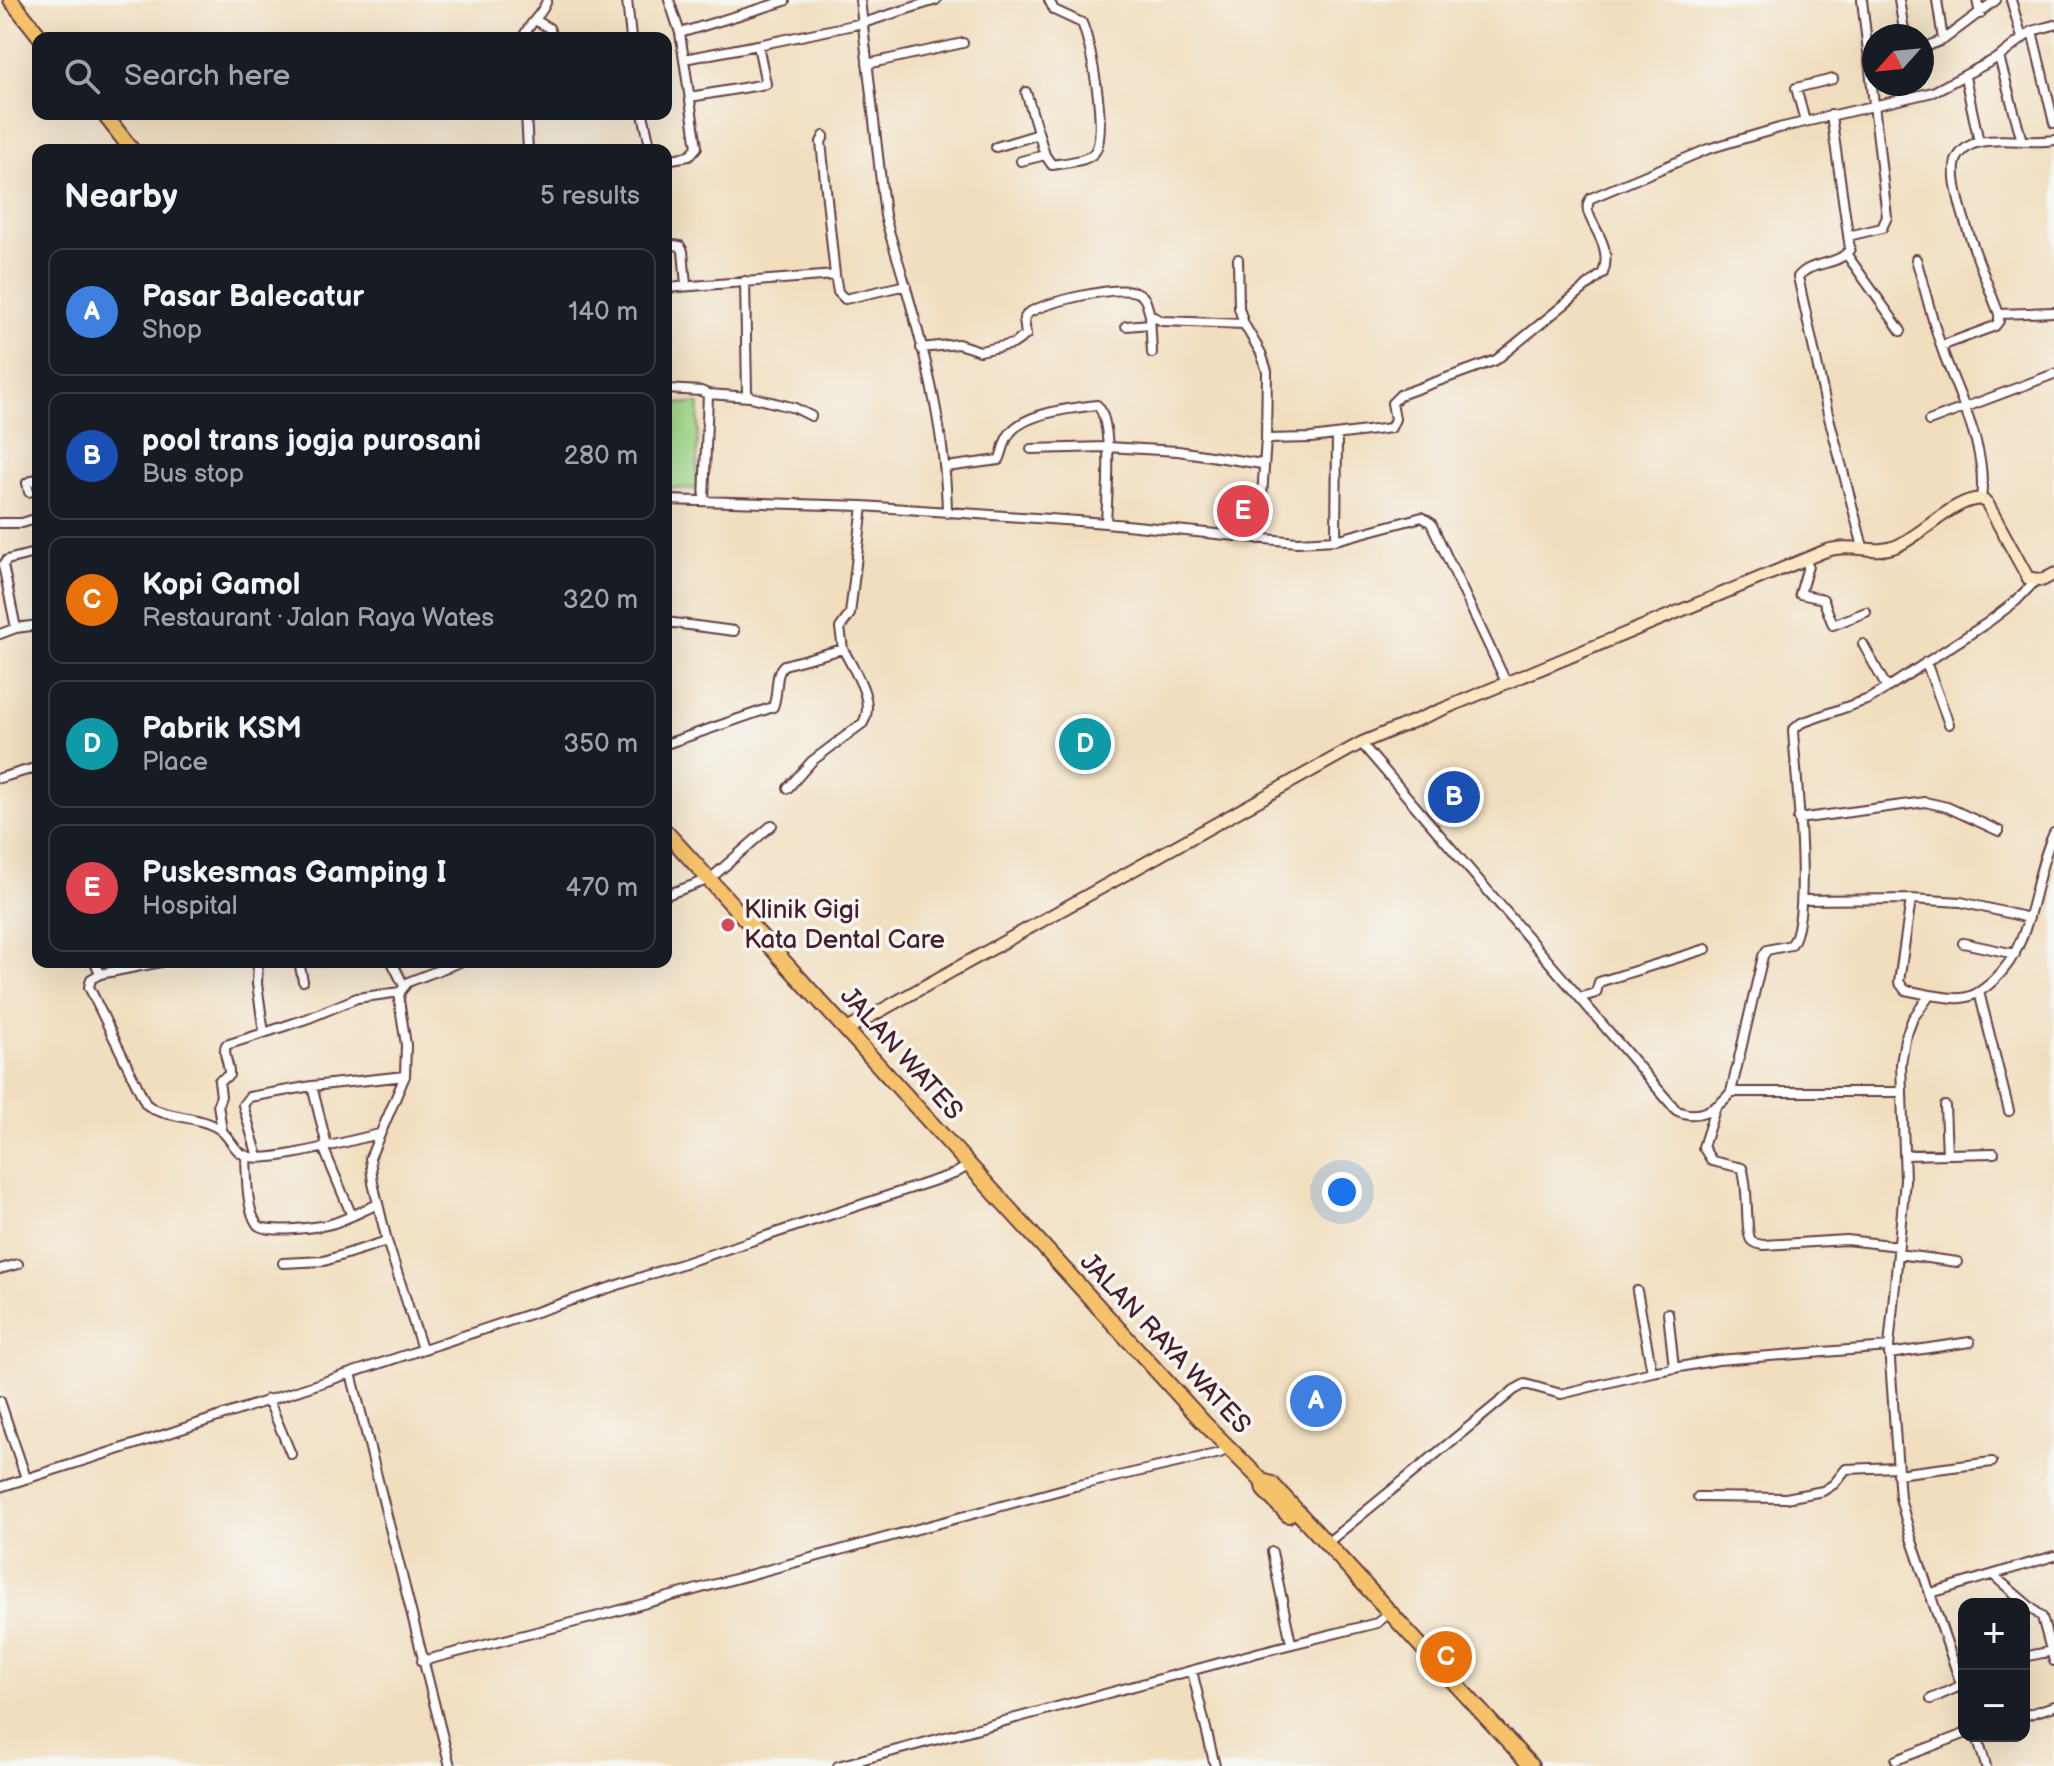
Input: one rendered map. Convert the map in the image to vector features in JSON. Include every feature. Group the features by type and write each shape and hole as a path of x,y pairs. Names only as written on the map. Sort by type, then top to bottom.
{"highway":[{"path":"11,0 36,32"},
{"path":"109,120 127,144"},
{"name":"JALAN WATES","path":"672,838 1034,1239"},
{"name":"JALAN RAYA WATES","path":"1034,1239 1228,1448 1262,1481 1272,1484 1327,1543 1386,1615 1520,1766"},
{"name":"JALAN RAYA WATES","path":"1262,1481 1264,1490 1531,1766"}],"street":[{"path":"527,32 545,9 547,0"},
{"path":"627,0 630,32"},
{"path":"669,0 680,33 697,147 689,156 672,159"},
{"path":"860,0 872,122 888,227 892,249 906,285 937,416 946,467 947,513"},
{"path":"684,59 863,23 936,0"},
{"path":"1026,92 1045,155 1052,165 1090,156 1097,150 1099,102 1088,35 1082,23 1054,10 1049,0"},
{"path":"1862,0 1866,24"},
{"path":"1899,0 1903,24"},
{"path":"1937,0 1943,40"},
{"path":"1977,0 1980,14"},
{"path":"1934,43 1996,0"},
{"path":"2011,0 2022,38"},
{"path":"680,33 785,1"},
{"path":"535,20 551,32"},
{"path":"1266,439 1391,428 1395,419 1392,403 1400,395 1496,360 1603,273 1607,250 1586,209 1591,198 1708,149 1805,121 1933,92 1999,57 2032,31 2054,25"},
{"path":"2032,31 2054,123"},
{"path":"867,64 963,43"},
{"path":"690,97 766,84 758,45"},
{"path":"1999,57 2022,141"},
{"path":"1965,77 1979,142"},
{"path":"1805,121 1796,88 1833,79"},
{"path":"1848,236 1882,228 1886,223 1873,96"},
{"path":"1831,115 1850,249 1847,255 1807,269 1798,277 1828,414 1863,547"},
{"path":"526,120 528,144"},
{"path":"644,120 650,144"},
{"path":"996,147 1039,134"},
{"path":"824,136 821,142 838,292 845,299 906,285"},
{"path":"1941,346 1995,326 1999,321 1962,212 1955,166 1962,151 1979,142 2035,143 2054,140"},
{"path":"1021,161 1045,155"},
{"path":"672,245 680,246 683,251 686,285"},
{"path":"1847,255 1901,331"},
{"path":"1238,259 1239,308 1244,324 1266,362 1266,439 1259,539"},
{"path":"1916,259 1941,346 1978,450 1981,499"},
{"path":"672,287 835,275"},
{"path":"745,281 746,387 751,397"},
{"path":"921,348 958,344 980,351 1013,344 1026,335 1024,319 1028,313 1103,290 1138,293 1144,297 1150,319 1152,353"},
{"path":"1999,314 2054,312"},
{"path":"1126,326 1150,319 1244,324"},
{"path":"1929,421 2054,374"},
{"path":"672,389 751,397 795,408 811,416"},
{"path":"704,501 708,394"},
{"path":"946,467 999,460 1006,440 1016,427 1042,415 1097,405 1103,410 1107,447 1106,523"},
{"path":"1336,540 1337,435"},
{"path":"1031,449 1107,447 1178,451 1262,464"},
{"path":"29,492 27,483 32,481"},
{"path":"846,1030 1361,743 1837,547 1891,548 1915,537 1966,501 1981,499 1987,503 2022,570 2028,578 2036,580"},
{"path":"672,500 863,506 1106,523 1297,542 1336,540 1412,518 1427,518 1506,682"},
{"path":"788,788 812,761 863,723 868,715 867,699 843,649 840,628 850,614 863,506"},
{"path":"0,523 32,520"},
{"path":"16,628 1,561 32,554"},
{"path":"1803,561 1808,566 1800,594 1823,599 1833,625 1866,612"},
{"path":"1361,743 1676,1110 1685,1115 1694,1115 1723,1103 1731,1092 1763,956 1767,950 1794,943 1803,900 1795,727 1869,699 2016,601 2036,580 2054,574"},
{"path":"672,623 734,631"},
{"path":"0,634 32,626"},
{"path":"1863,644 1887,688"},
{"path":"672,742 773,707 779,689 777,675 784,665 843,649"},
{"path":"1926,662 1949,724"},
{"path":"0,778 32,769"},
{"path":"1798,819 1925,802 1947,807 1999,831"},
{"path":"672,893 710,879 772,825"},
{"path":"1911,899 1899,982 1905,990 1930,995 1961,998 1979,992 2003,972 2015,954 2029,918 2044,853 2054,833"},
{"path":"1803,900 1961,902 2029,918"},
{"path":"1963,943 2015,954"},
{"path":"1582,997 1594,994 1599,982 1706,949"},
{"path":"98,968 100,974"},
{"path":"130,968 100,974 91,979 89,987 146,1104 161,1113 211,1125 222,1131 234,1148 246,1156 258,1157 325,1146 379,1134"},
{"path":"258,968 264,1033"},
{"path":"300,968 303,981"},
{"path":"394,968 402,989 399,1000 406,1045 405,1076 370,1158 387,1241 422,1349"},
{"path":"222,1131 219,1081 229,1075 225,1049 229,1042 309,1018 357,998 402,989 447,968"},
{"path":"1979,992 2009,1111"},
{"path":"1930,995 1913,1018 1905,1039 1901,1064 1905,1180 1889,1350 1900,1498 1911,1538 1958,1665"},
{"path":"258,1157 243,1105 249,1097 312,1086 405,1076"},
{"path":"312,1086 325,1146 352,1216"},
{"path":"1731,1092 1902,1092"},
{"path":"1716,1106 1703,1147 1712,1161 1742,1168 1747,1189 1748,1236 1754,1243 1846,1240 1957,1262"},
{"path":"1945,1106 1947,1154"},
{"path":"1904,1155 1994,1153"},
{"path":"246,1156 247,1188 253,1216 260,1228 317,1227 378,1204"},
{"path":"0,1487 954,1174 968,1166"},
{"path":"283,1263 324,1261 387,1241"},
{"path":"0,1269 18,1264"},
{"path":"1637,1291 1652,1372"},
{"path":"1668,1313 1674,1368"},
{"path":"1327,1543 1525,1384 1561,1394 1718,1360 1970,1342"},
{"path":"351,1373 450,1766"},
{"path":"268,1399 291,1454"},
{"path":"0,1401 26,1478"},
{"path":"422,1661 1075,1486 1220,1453 1228,1448"},
{"path":"1698,1497 1786,1498 1829,1489 1840,1474 1853,1467 1897,1471 1992,1462"},
{"path":"1272,1552 1291,1643"},
{"path":"1931,1593 2054,1556"},
{"path":"1993,1575 2042,1617 2053,1656 2030,1657"},
{"path":"838,1766 1291,1643 1368,1626 1386,1615"},
{"path":"1192,1671 1215,1766"},
{"path":"1931,1699 1958,1691"},
{"path":"2030,1714 2054,1706"},
{"path":"1896,1760 1958,1736"},
{"path":"1979,1742 1986,1766"}],"green space":[{"path":"672,403 699,404 696,489 672,488"}],"place":[{"name":"Puskesmas Gamping I","path":"1243,511"},
{"name":"Pabrik KSM","path":"1085,744"},
{"name":"pool trans jogja purosani","path":"1454,797"},
{"name":"Klinik Gigi Kata Dental Care","path":"728,925"},
{"name":"Pasar Balecatur","path":"1316,1401"},
{"name":"Kopi Gamol","path":"1446,1657"}]}
